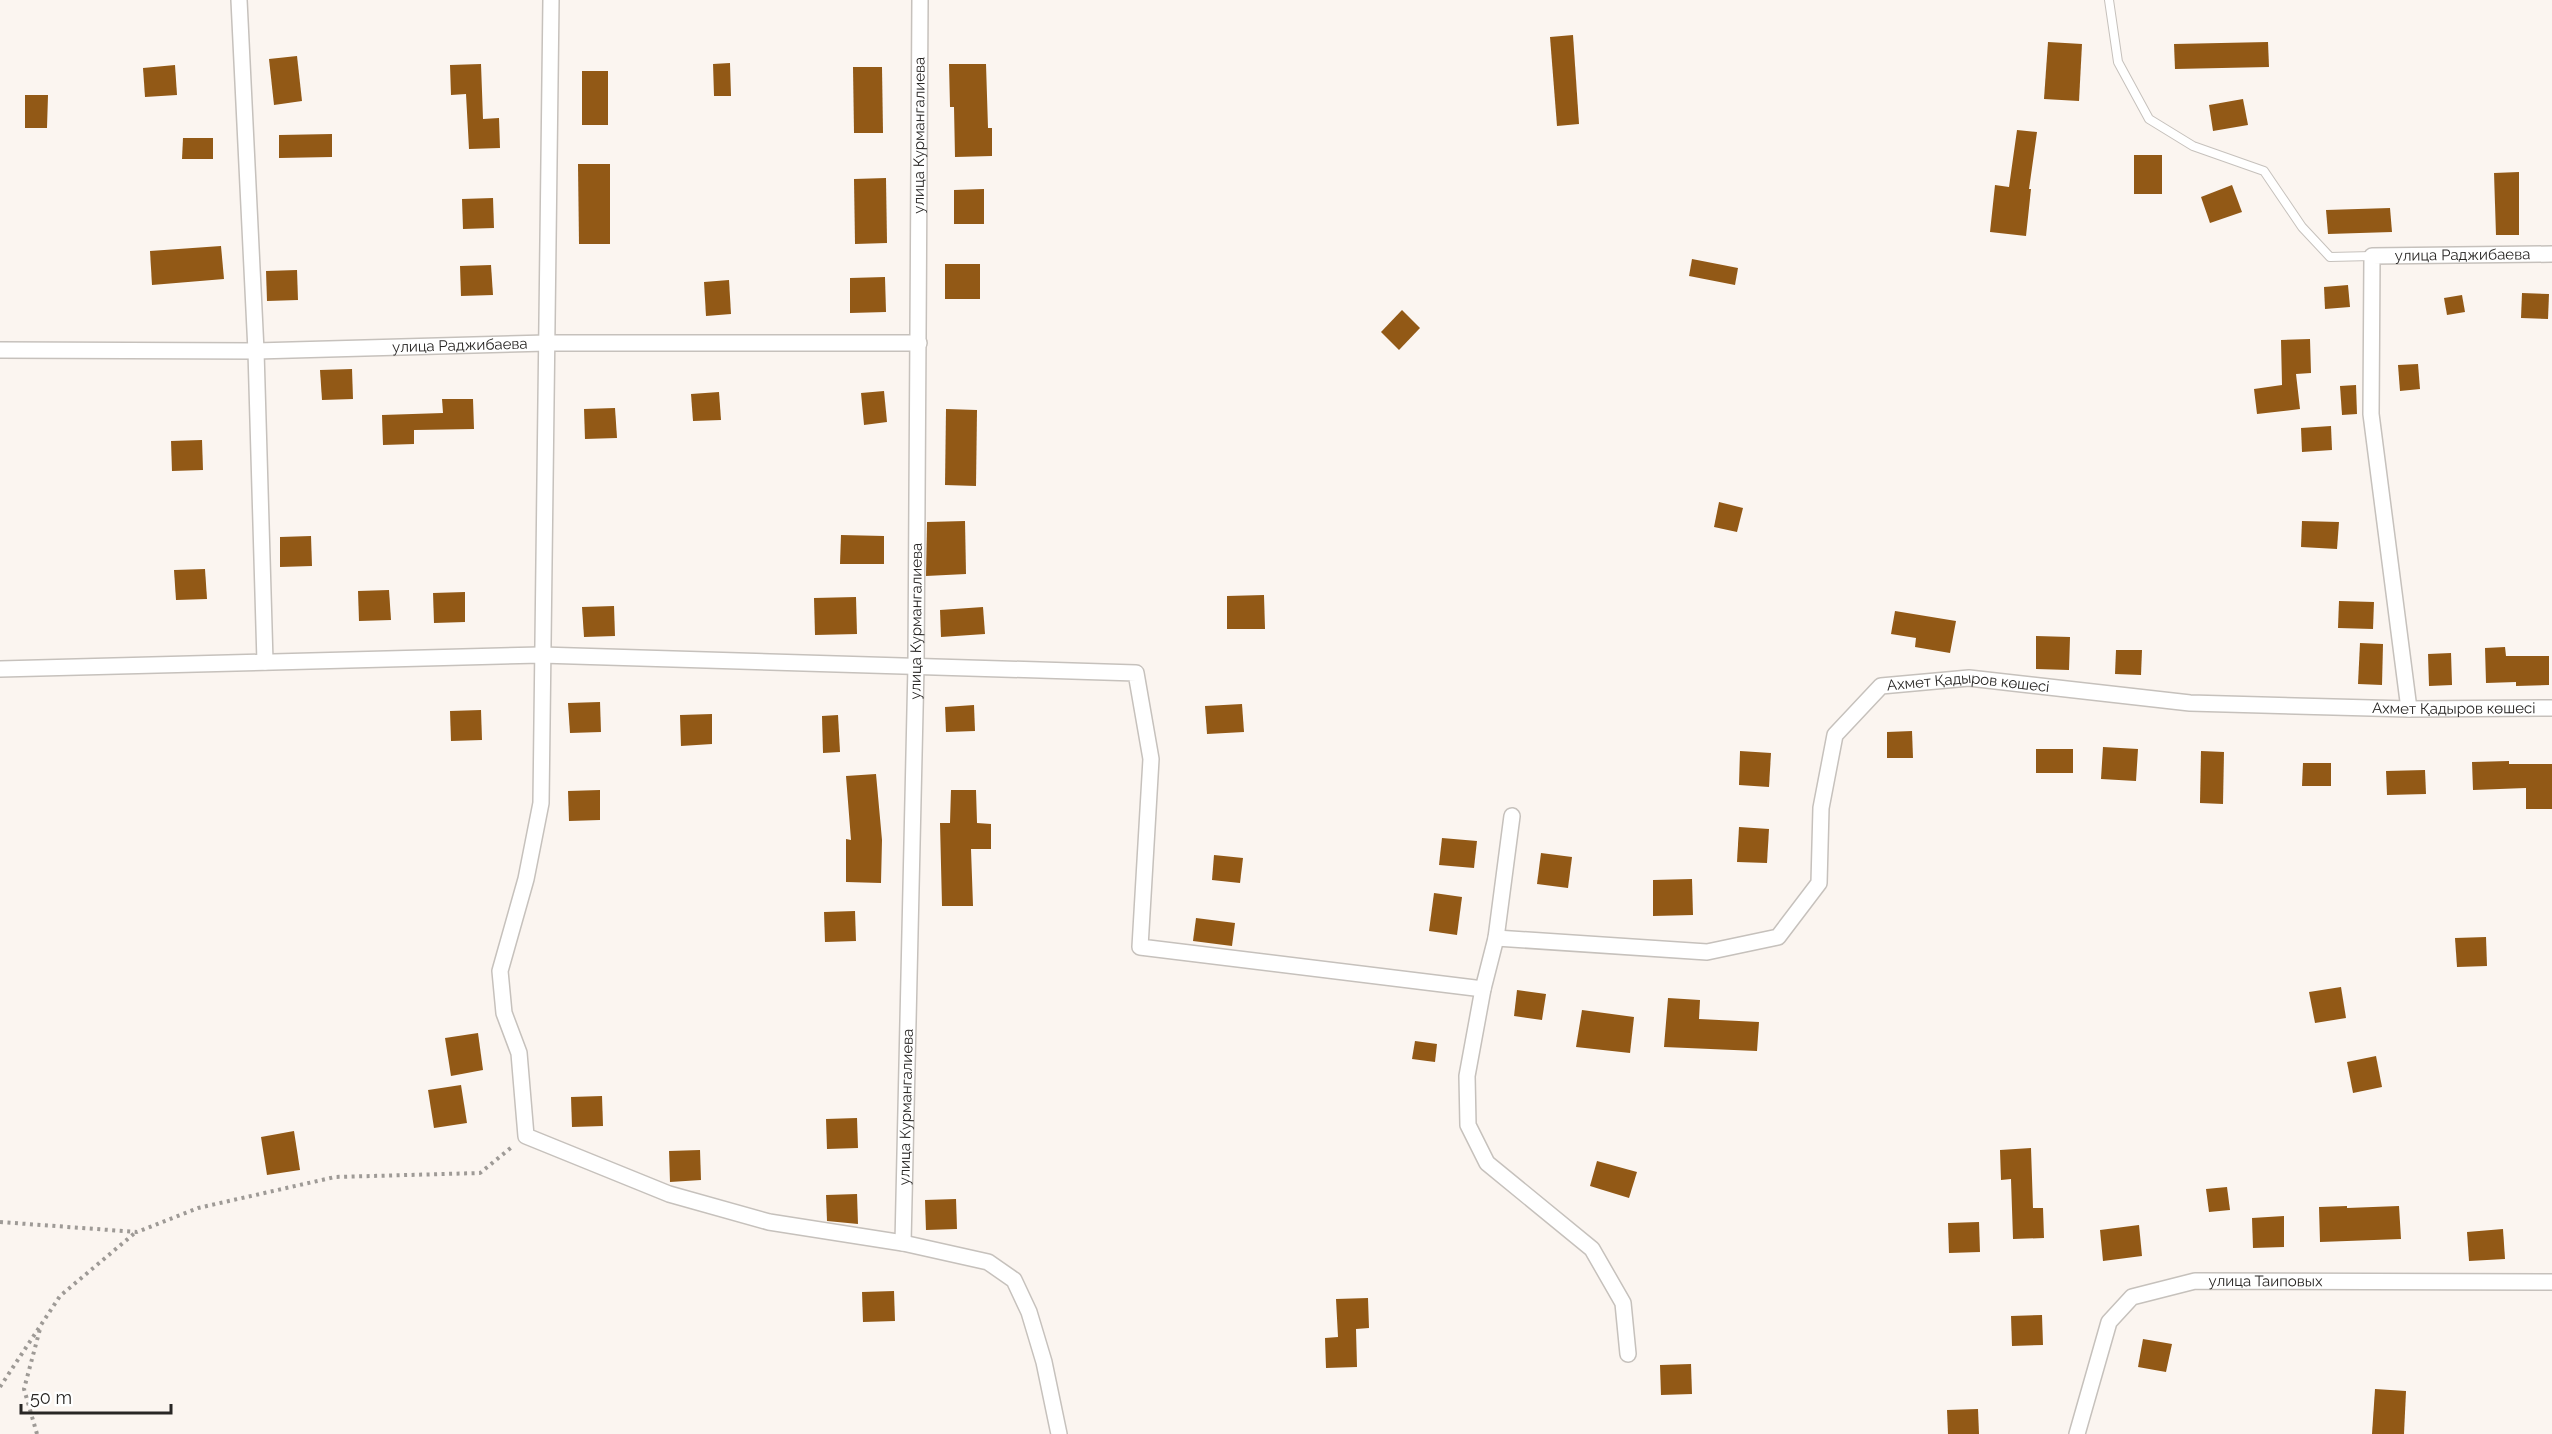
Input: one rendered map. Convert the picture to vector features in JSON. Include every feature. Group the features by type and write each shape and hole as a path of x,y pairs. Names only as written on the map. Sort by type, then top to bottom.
{"street":[{"path":"239,0 256,351 265,662"},
{"path":"551,0 541,655 541,803 526,879 500,971 504,1013 519,1053 526,1136 669,1194 736,1213 769,1222 903,1243 988,1262 1014,1280 1029,1311 1044,1362 1059,1434"},
{"name":"улица Курмангалиева","path":"903,1243 916,666 920,0"},
{"name":"улица Раджибаева","path":"2372,256 2552,254"},
{"path":"2372,256 2371,414 2409,709"},
{"name":"улица Раджибаева","path":"0,350 256,351 547,343 919,343"},
{"path":"0,669 541,655 1136,673 1151,759 1140,947 1483,989"},
{"name":"Ахмет Қадыров көшесі","path":"1496,938 1707,952 1778,937 1819,883 1821,808 1834,735 1881,686 1969,678 2190,704 2409,709 2552,708"},
{"path":"1512,816 1496,938 1483,989 1467,1076 1468,1125 1487,1163 1592,1249 1623,1303 1628,1354"},
{"name":"улица Таиповых","path":"2077,1434 2109,1322 2132,1298 2194,1281 2552,1282"}],"lane":[{"path":"2109,0 2118,62 2149,119 2193,146 2264,171 2302,227 2330,256 2372,256"}],"path":[{"path":"0,1387 60,1296 137,1232 198,1208 335,1177 480,1173 526,1136"},
{"path":"0,1222 137,1232"},
{"path":"37,1434 24,1389 41,1326"}],"building":[{"path":"1573,35 1579,124 1557,126 1550,37"},
{"path":"2048,42 2082,44 2079,101 2044,99"},
{"path":"2268,42 2269,67 2175,69 2174,44"},
{"path":"297,56 302,101 274,105 269,59"},
{"path":"730,63 731,96 714,96 713,64"},
{"path":"481,64 483,119 499,118 500,148 469,149 466,94 451,95 450,65"},
{"path":"949,64 986,64 988,128 992,128 992,156 955,157 954,107 950,107"},
{"path":"175,65 177,95 145,97 143,68"},
{"path":"853,67 882,67 883,133 854,133"},
{"path":"582,71 608,71 608,125 582,125"},
{"path":"25,95 48,95 47,128 25,128"},
{"path":"2243,99 2248,125 2213,131 2209,105"},
{"path":"2017,130 2037,132 2029,189 2031,189 2026,236 1990,232 1995,185 2009,187"},
{"path":"332,134 332,157 279,158 279,135"},
{"path":"183,138 213,138 213,159 182,159"},
{"path":"2134,155 2162,155 2162,194 2134,194"},
{"path":"578,164 610,164 610,244 579,244"},
{"path":"2519,172 2519,235 2496,235 2494,173"},
{"path":"886,178 887,243 855,244 854,179"},
{"path":"2232,185 2242,212 2210,223 2201,197"},
{"path":"984,189 984,224 954,224 954,190"},
{"path":"493,198 494,228 463,229 462,199"},
{"path":"2390,208 2392,232 2328,234 2326,210"},
{"path":"221,246 224,279 152,285 150,251"},
{"path":"1692,259 1738,268 1735,285 1689,276"},
{"path":"945,264 980,264 980,299 945,299"},
{"path":"491,265 493,295 461,296 460,266"},
{"path":"297,270 298,300 267,301 266,271"},
{"path":"885,277 886,312 850,313 850,278"},
{"path":"729,280 731,314 706,316 704,282"},
{"path":"2348,285 2350,307 2325,309 2324,287"},
{"path":"2522,293 2549,294 2548,319 2521,318"},
{"path":"2462,295 2465,312 2447,315 2444,298"},
{"path":"1402,310 1420,328 1399,350 1381,332"},
{"path":"2310,339 2311,373 2296,374 2300,409 2257,414 2254,389 2282,385 2281,340"},
{"path":"2418,364 2420,389 2400,391 2398,365"},
{"path":"352,369 353,399 322,400 320,370"},
{"path":"2356,385 2357,414 2342,415 2340,386"},
{"path":"884,391 887,422 864,425 861,393"},
{"path":"719,392 721,420 693,421 691,394"},
{"path":"442,399 473,399 474,429 414,430 414,444 383,445 382,415 443,413"},
{"path":"615,408 617,438 585,439 584,409"},
{"path":"946,409 977,410 976,486 945,485"},
{"path":"2331,426 2332,450 2302,452 2301,428"},
{"path":"202,440 203,470 172,471 171,441"},
{"path":"1719,502 1743,508 1737,532 1714,527"},
{"path":"965,521 966,574 926,576 927,522"},
{"path":"2302,521 2339,522 2337,549 2301,547"},
{"path":"841,535 884,536 884,564 840,564"},
{"path":"311,536 312,566 280,567 280,537"},
{"path":"205,569 207,599 176,600 174,570"},
{"path":"389,590 391,620 359,621 358,591"},
{"path":"465,592 465,622 434,623 433,593"},
{"path":"1264,595 1265,629 1227,629 1227,596"},
{"path":"856,597 857,634 815,635 814,598"},
{"path":"2339,601 2374,602 2373,629 2338,628"},
{"path":"614,606 615,636 584,637 582,607"},
{"path":"983,607 985,634 941,637 940,610"},
{"path":"1895,611 1956,621 1950,653 1915,647 1916,638 1891,634"},
{"path":"2036,636 2070,637 2069,670 2036,669"},
{"path":"2360,643 2383,644 2382,685 2358,684"},
{"path":"2505,647 2506,656 2549,656 2549,685 2516,686 2516,682 2486,683 2485,648"},
{"path":"2116,650 2142,650 2141,675 2115,674"},
{"path":"2451,653 2452,685 2429,686 2428,654"},
{"path":"600,702 601,732 570,733 568,703"},
{"path":"1242,704 1244,732 1207,734 1205,706"},
{"path":"974,705 975,731 946,732 945,707"},
{"path":"481,710 482,740 451,741 450,711"},
{"path":"712,714 712,744 681,746 680,715"},
{"path":"838,715 840,752 823,753 822,716"},
{"path":"1912,731 1913,758 1887,758 1887,732"},
{"path":"2103,747 2138,749 2136,781 2101,779"},
{"path":"2036,749 2073,749 2073,773 2036,773"},
{"path":"1740,751 1771,753 1769,787 1739,785"},
{"path":"2201,751 2224,752 2223,804 2200,803"},
{"path":"2509,761 2509,764 2552,764 2552,809 2526,809 2526,788 2473,790 2472,762"},
{"path":"2303,763 2331,763 2331,786 2302,786"},
{"path":"2425,770 2426,794 2387,795 2386,771"},
{"path":"876,774 882,840 881,883 846,882 846,839 851,840 846,776"},
{"path":"600,790 600,820 569,821 568,791"},
{"path":"951,790 976,790 977,823 991,824 991,849 971,849 973,906 942,906 940,823 950,823"},
{"path":"1739,827 1769,829 1767,863 1737,862"},
{"path":"1442,838 1477,841 1474,868 1439,865"},
{"path":"1541,853 1572,857 1568,888 1537,884"},
{"path":"1214,855 1243,858 1240,883 1212,880"},
{"path":"1692,879 1693,915 1653,916 1653,880"},
{"path":"1434,893 1462,897 1457,935 1429,931"},
{"path":"855,911 856,941 825,942 824,912"},
{"path":"1196,918 1235,923 1232,946 1193,941"},
{"path":"2486,937 2487,966 2457,967 2455,938"},
{"path":"2341,987 2346,1018 2315,1023 2309,992"},
{"path":"1517,990 1546,994 1542,1020 1514,1016"},
{"path":"1668,998 1700,1000 1699,1019 1759,1022 1757,1051 1664,1047"},
{"path":"1582,1010 1634,1017 1630,1053 1576,1047"},
{"path":"478,1033 483,1070 451,1076 445,1038"},
{"path":"1415,1041 1437,1044 1435,1062 1412,1059"},
{"path":"2376,1056 2382,1087 2353,1093 2347,1062"},
{"path":"461,1085 467,1123 434,1128 428,1090"},
{"path":"602,1096 603,1126 572,1127 571,1097"},
{"path":"857,1118 858,1148 827,1149 826,1119"},
{"path":"294,1131 300,1170 267,1175 261,1137"},
{"path":"2031,1148 2033,1208 2043,1208 2044,1238 2013,1239 2011,1179 2001,1180 2000,1150"},
{"path":"700,1150 701,1180 670,1182 669,1151"},
{"path":"1597,1161 1637,1172 1629,1198 1590,1186"},
{"path":"2227,1187 2230,1210 2209,1212 2206,1189"},
{"path":"857,1194 858,1224 827,1221 826,1195"},
{"path":"956,1199 957,1229 926,1230 925,1200"},
{"path":"2347,1206 2347,1208 2399,1206 2401,1239 2320,1242 2319,1207"},
{"path":"2284,1216 2284,1247 2253,1248 2252,1218"},
{"path":"1979,1222 1980,1252 1949,1253 1948,1223"},
{"path":"2139,1225 2142,1256 2103,1261 2100,1230"},
{"path":"2503,1229 2505,1259 2469,1261 2467,1232"},
{"path":"894,1291 895,1321 863,1322 862,1292"},
{"path":"1368,1298 1369,1328 1356,1329 1357,1367 1326,1368 1325,1338 1338,1337 1336,1299"},
{"path":"2042,1315 2043,1345 2012,1346 2011,1316"},
{"path":"2143,1339 2172,1344 2166,1372 2138,1367"},
{"path":"1691,1364 1692,1394 1661,1395 1660,1365"},
{"path":"2375,1389 2406,1391 2404,1434 2372,1434"},
{"path":"1978,1409 1979,1434 1948,1434 1947,1410"}]}
